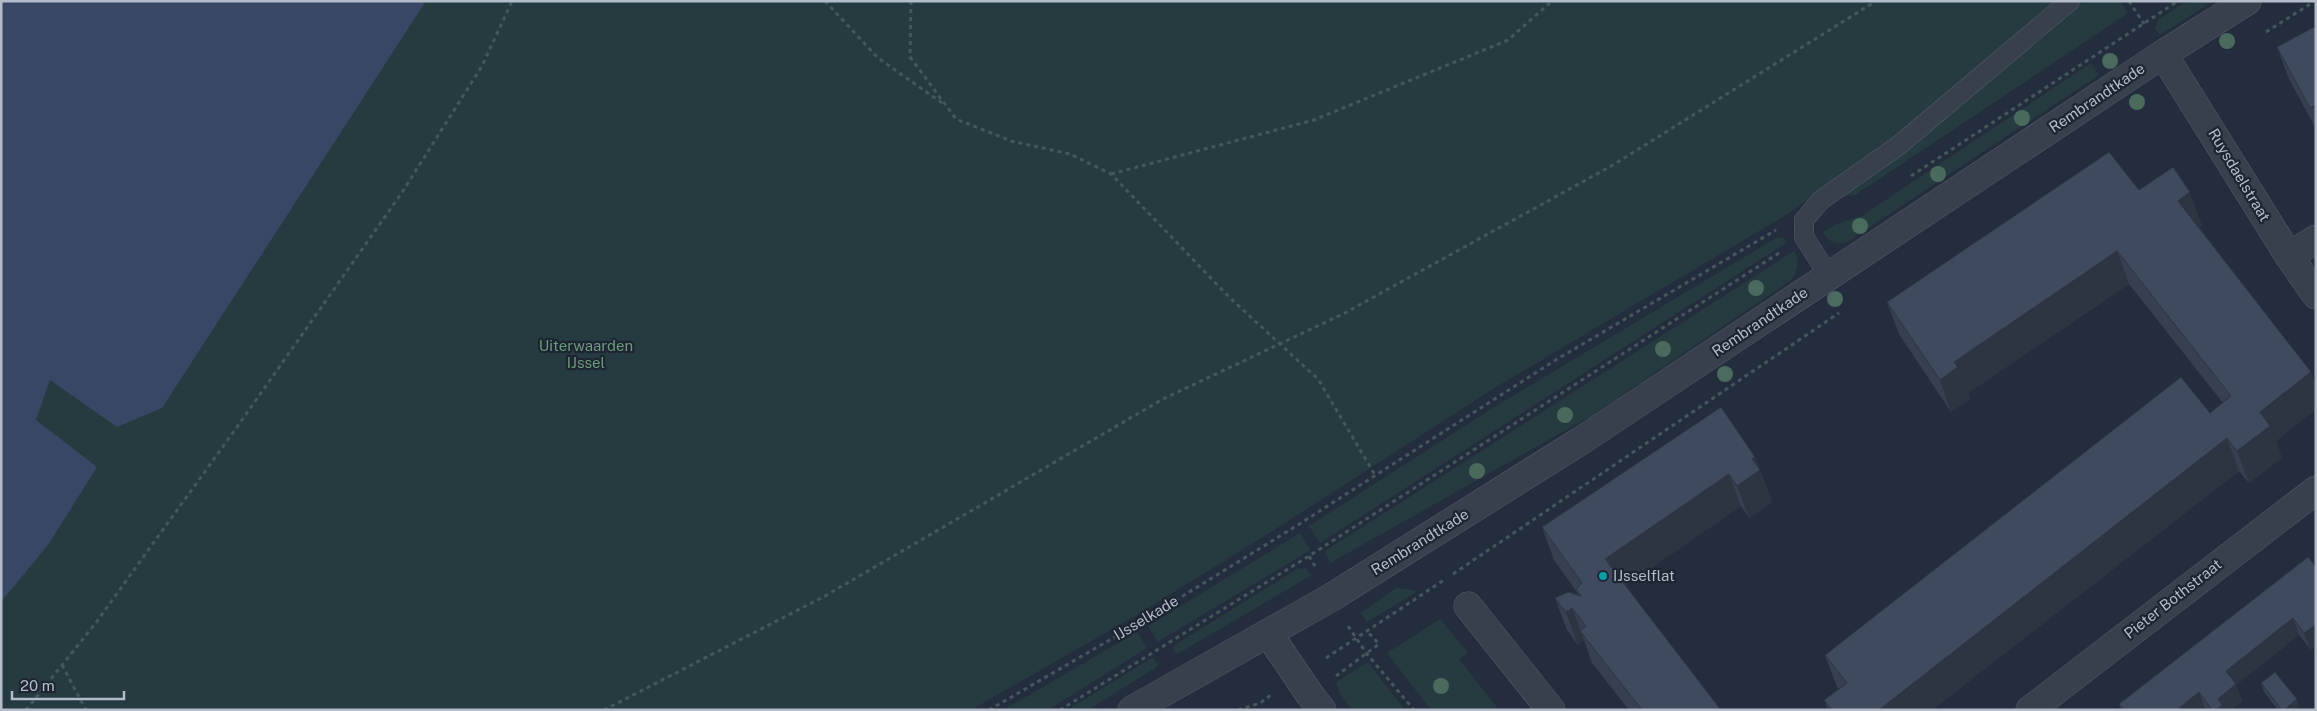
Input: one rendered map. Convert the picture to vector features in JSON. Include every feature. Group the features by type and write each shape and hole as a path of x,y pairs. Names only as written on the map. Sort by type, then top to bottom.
{"street":[{"name":"Rembrandtkade","path":"1268,633 1332,597 1582,440 2163,54 2247,1"},
{"name":"Ruysdaelstraat","path":"2163,54 2183,83 2289,256 2316,295"},
{"path":"2289,256 2316,238"},
{"name":"Pieter Bothstraat","path":"2043,706 2313,497"},
{"path":"1468,606 1551,710"},
{"path":"1132,710 1268,633 1310,694"}],"lane":[{"path":"1829,276 1804,228 1821,200 1898,146 2070,1"}],"path":[{"path":"26,710 95,624 237,427 400,194 482,66 512,1"},
{"path":"825,1 878,58 948,108"},
{"path":"911,1 910,56 956,119 1010,141 1070,154 1111,174 1229,297 1318,379 1375,475 1563,356 1774,231 1804,228"},
{"path":"1111,174 1314,120 1508,40 1552,1"},
{"path":"604,710 825,596 1163,400 1343,314 1613,165 1876,1"},
{"path":"2129,1 2143,23"},
{"path":"1903,181 2178,1"},
{"path":"2258,37 2315,1"},
{"path":"1060,710 1163,644 1309,556 1804,228"},
{"path":"1310,694 1356,639 1840,312"},
{"name":"IJsselkade","path":"989,710 1139,623 1375,475"},
{"path":"1309,556 1356,639 1414,710"},
{"path":"1310,694 1379,644 1367,632"},
{"path":"62,665 86,710"}],"green space":[{"name":"Uiterwaarden IJssel","path":"278,1 2058,1 1881,149 1786,215 1496,387 1271,532 1135,616 971,710 1,710 1,448"},
{"path":"2082,1 2120,1 2128,13 1855,195 1840,197 1890,163"},
{"path":"2187,1 2213,1 2160,35 2155,29 2158,20"},
{"path":"2091,63 2099,75 1847,242 1833,242 1823,232 1836,224 1860,217"},
{"path":"1778,237 1785,239 1786,243 1320,543 1309,526 1491,409"},
{"path":"1794,251 1797,267 1790,281 1591,416 1330,563 1325,551"},
{"path":"1300,533 1311,550 1157,642 1148,626"},
{"path":"1305,568 1312,575 1177,654 1173,649 1175,645 1297,569"},
{"path":"1396,588 1414,590 1416,592 1367,622 1361,613"},
{"path":"1440,619 1468,653 1459,659 1499,710 1431,710 1387,653"},
{"path":"1137,632 1147,648 1048,710 1003,710"},
{"path":"1153,657 1158,666 1088,710 1067,710"},
{"path":"1368,662 1405,710 1352,710 1339,692 1336,682"}],"water":[{"path":"1,1 426,1 162,408 117,427 50,380 36,420 97,467 48,545 1,602"}],"building":[{"path":"2316,26 2316,105 2310,108 2277,47"},
{"path":"2109,152 2139,190 2173,167 2190,192 2178,201 2311,372 2260,412 2270,426 2237,451 2227,438 1879,710 1832,710 1824,700 1847,683 1825,655 2181,377 2210,413 2231,396 2117,251 1954,362 1958,367 1940,380 1887,302"},
{"path":"1721,407 1755,457 1752,459 1760,470 1737,486 1729,474 1605,559 1721,710 1642,710 1580,631 1586,626 1572,608 1566,612 1555,598 1568,592 1581,596 1576,589 1582,583 1542,527"},
{"path":"2308,557 2316,567 2316,625 2304,633 2293,618 2226,671 2236,684 2218,699 2222,705 2220,707 2212,710 2199,692 2177,710 2124,710 2119,704"},
{"path":"2275,672 2297,699 2284,710 2282,710 2261,683"}],"place":[{"name":"IJsselflat","path":"1603,576"}]}
